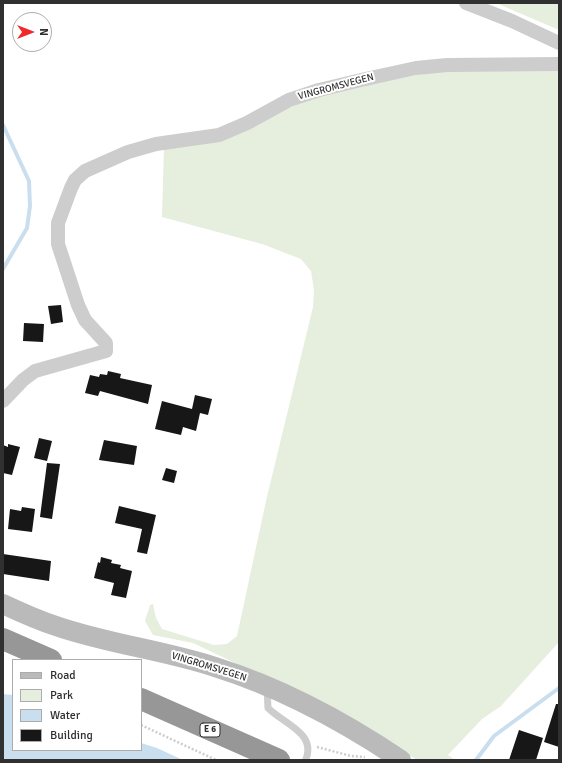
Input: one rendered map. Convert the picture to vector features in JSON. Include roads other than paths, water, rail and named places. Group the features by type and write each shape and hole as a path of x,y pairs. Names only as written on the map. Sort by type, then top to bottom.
{"highway":[{"path":"3,639 50,659"},
{"name":"E 6","path":"142,699 279,760"}],"main road":[{"name":"VINGROMSVEGEN","path":"3,604 57,626 215,667 267,686 316,708 359,732 396,756"}],"street":[{"path":"466,3 512,21 559,43"},
{"name":"VINGROMSVEGEN","path":"3,401 22,380 35,371 106,351 106,343 85,320 78,305 58,244 58,223 75,180 85,171 128,152 156,144 219,134 248,123 289,100 320,90 361,80 416,68 447,65 559,64"}],"lane":[{"path":"267,686 266,700 268,708 276,716 301,734 309,745 306,759"}],"water":[{"path":"3,694 12,695 12,751 142,751 142,743 157,748 183,760 3,760"}],"waterway":[{"path":"3,125 29,181 30,206 27,228 3,269"},
{"path":"476,760 494,736 559,688"}]}
